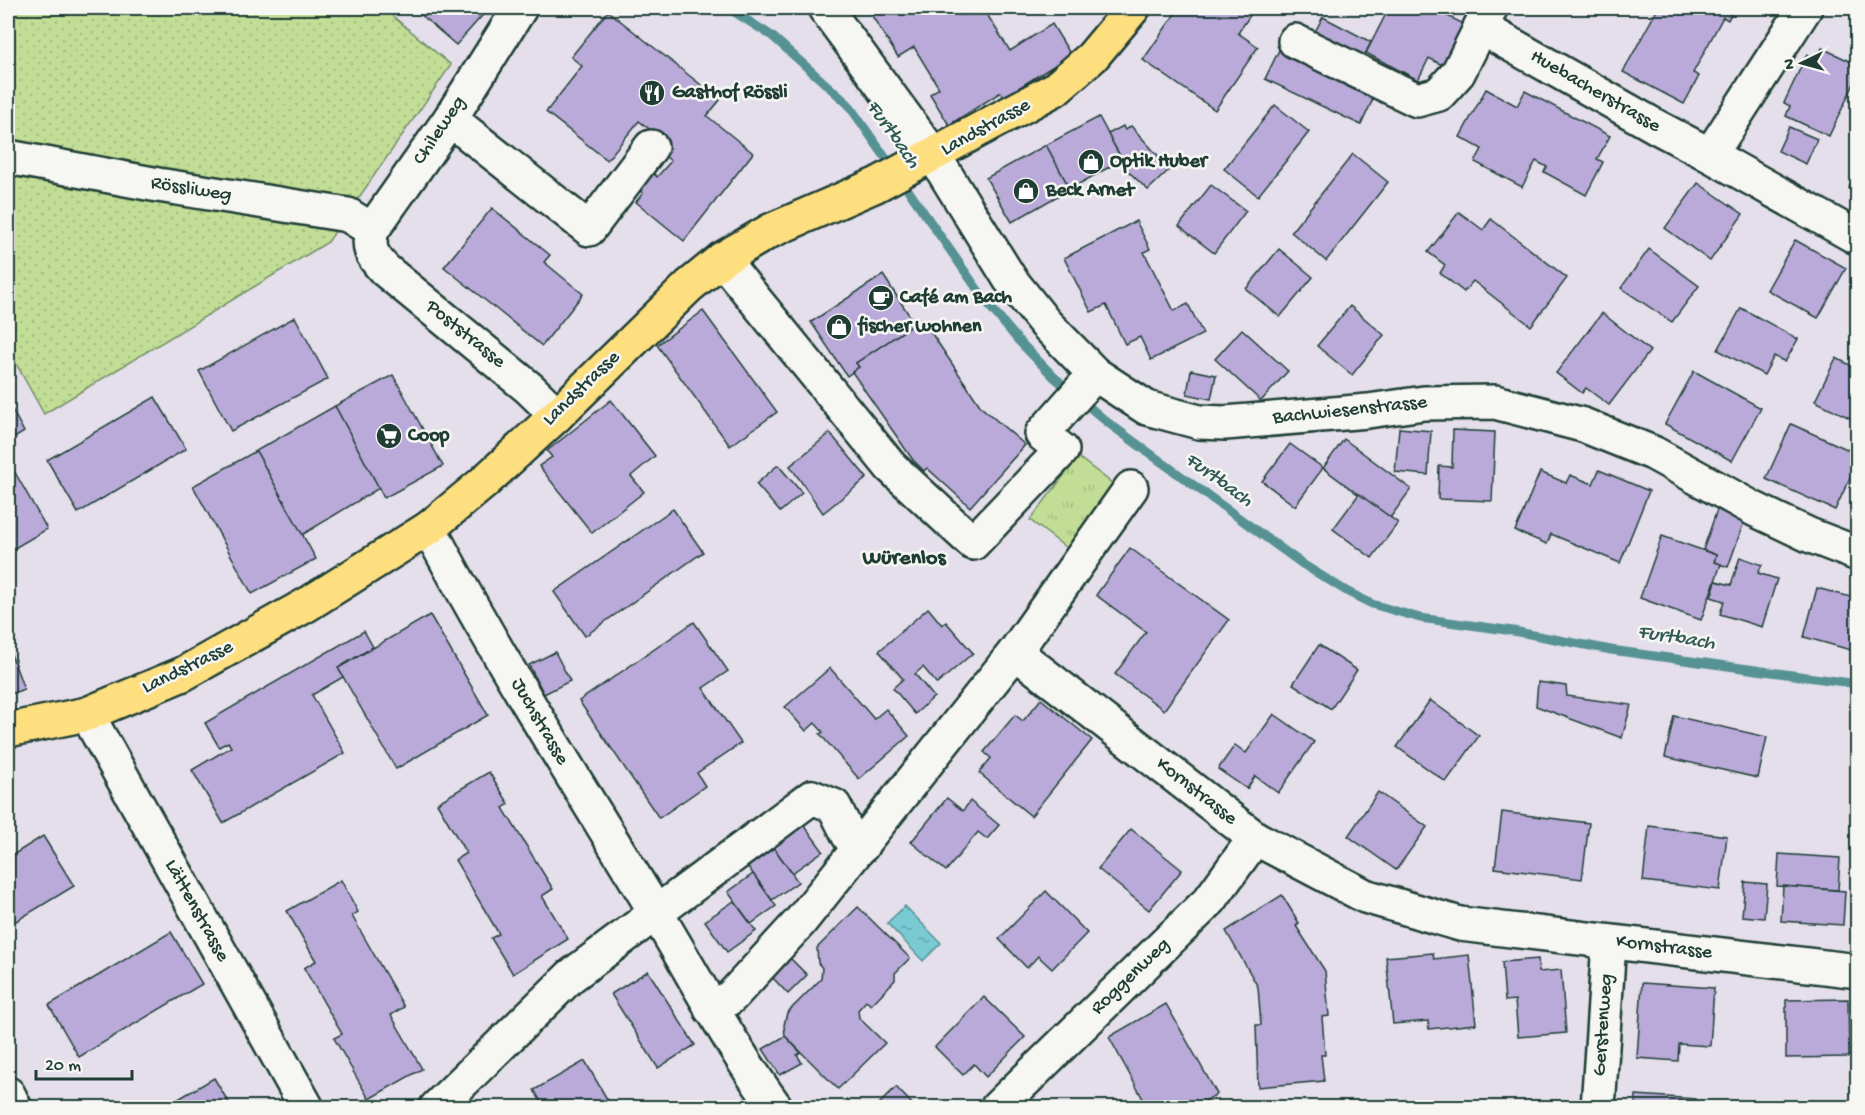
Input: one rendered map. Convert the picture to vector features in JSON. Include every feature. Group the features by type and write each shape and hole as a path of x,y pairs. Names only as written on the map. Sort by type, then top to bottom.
{"main road":[{"name":"Landstrasse","path":"8,730 87,714 183,674 308,604 429,528 483,484 688,286 722,259 770,231 876,185 924,161 1055,89 1092,57 1133,8"}],"street":[{"name":"Chileweg","path":"372,243 520,8"},
{"name":"Bachwiesenstrasse","path":"825,8 909,122 924,161 1010,279 1090,379 1147,408 1199,423 1333,414 1424,402 1496,402 1583,425 1653,453 1754,509 1809,535 1857,554"},
{"path":"1710,154 1805,8"},
{"path":"1295,41 1417,100 1438,94 1458,73 1486,17"},
{"name":"Huebacherstrasse","path":"1486,17 1657,128 1710,154 1857,238"},
{"path":"450,119 589,229 651,147"},
{"name":"Rössliweg","path":"8,157 158,185 348,215 372,243"},
{"name":"Poststrasse","path":"372,243 385,270 529,388 557,415"},
{"path":"722,259 891,467 973,543 1062,450 1042,434 1090,379"},
{"path":"711,1009 731,997 800,922 862,846 1015,652 1131,488"},
{"name":"Juchstrasse","path":"429,528 553,747 656,913 711,1009 776,1107"},
{"name":"Kornstrasse","path":"1015,652 1256,838 1365,896 1460,924 1857,971"},
{"name":"Lättenstrasse","path":"87,714 307,1107"},
{"path":"436,1107 571,976 812,797 834,806 849,836 862,846"},
{"name":"Roggenweg","path":"997,1107 1210,900 1256,838"},
{"name":"Gerstenweg","path":"1598,1107 1609,942"},
{"path":"8,1094 15,1107"}],"green space":[{"path":"8,8 383,8 451,65 328,242 44,414 8,349"},
{"path":"1078,457 1121,490 1073,553 1030,520"}],"water":[{"path":"905,906 941,943 923,961 887,923"}],"building":[{"path":"413,8 489,8 456,45"},
{"path":"867,8 960,8 965,15 977,8 983,8 1010,51 1052,24 1071,55 1004,97 1001,92 949,125 930,94 939,88 914,47 898,57"},
{"path":"1179,8 1255,8 1238,33 1258,47 1215,110 1143,60"},
{"path":"1389,8 1431,8 1464,24 1442,65 1429,58 1418,80 1366,53"},
{"path":"1658,8 1734,8 1728,20 1723,17 1693,73 1699,76 1684,104 1623,72"},
{"path":"608,11 720,100 707,116 753,153 684,241 636,202 643,193 635,187 649,169 657,177 671,161 655,148 662,139 639,121 607,160 546,112 582,66 571,57"},
{"path":"1323,17 1371,42 1360,64 1311,39"},
{"path":"1280,48 1332,73 1330,78 1373,99 1361,125 1265,79"},
{"path":"1822,48 1858,65 1858,75 1829,136 1786,116 1790,106 1784,103 1807,54 1817,59"},
{"path":"1486,89 1517,106 1525,91 1610,136 1597,159 1603,162 1586,195 1544,172 1547,167 1536,161 1522,187 1475,162 1482,149 1460,137"},
{"path":"1275,105 1309,132 1258,196 1224,169"},
{"path":"1099,117 1122,160 1070,189 1046,145"},
{"path":"1123,126 1125,130 1131,126 1170,169 1148,190 1129,172 1108,134"},
{"path":"1789,127 1817,139 1806,164 1778,151"},
{"path":"1046,145 1070,189 1012,222 986,178"},
{"path":"1353,154 1388,182 1326,261 1291,232"},
{"path":"1858,170 1858,192 1849,188"},
{"path":"1698,183 1743,214 1710,261 1665,228"},
{"path":"1211,185 1246,211 1214,253 1179,226"},
{"path":"492,208 550,255 544,262 583,294 542,346 444,267"},
{"path":"1459,212 1483,230 1491,219 1567,278 1531,326 1473,281 1464,292 1440,273 1445,265 1428,252"},
{"path":"1136,221 1150,249 1144,252 1174,311 1188,304 1203,334 1151,360 1140,337 1125,344 1106,305 1091,312 1064,258"},
{"path":"1795,240 1846,268 1818,318 1767,290"},
{"path":"1279,249 1313,277 1280,317 1246,289"},
{"path":"1649,249 1699,286 1672,322 1621,288"},
{"path":"883,275 915,324 856,363 859,367 847,376 811,322"},
{"path":"1350,306 1384,335 1352,375 1317,346"},
{"path":"1741,308 1798,339 1785,362 1774,356 1764,375 1718,350"},
{"path":"703,311 777,412 730,446 657,345"},
{"path":"1602,313 1650,351 1609,405 1586,388 1582,393 1556,373"},
{"path":"295,317 328,379 231,431 199,371"},
{"path":"922,319 981,407 1025,445 970,507 927,468 924,471 913,460 852,372 859,367 856,363"},
{"path":"1242,329 1288,371 1261,401 1215,359"},
{"path":"1836,358 1858,369 1858,411 1854,420 1815,401"},
{"path":"1191,370 1216,375 1211,399 1187,394"},
{"path":"1694,371 1761,408 1732,461 1665,424"},
{"name":"Coop","path":"393,375 443,466 384,498 335,406"},
{"path":"155,397 186,449 78,513 47,460"},
{"path":"611,400 655,456 631,476 644,492 592,533 539,466 552,457 547,451"},
{"path":"8,402 24,432 8,442"},
{"path":"335,406 379,488 302,535 256,451"},
{"path":"1791,424 1858,454 1858,460 1835,510 1766,479"},
{"path":"1399,428 1431,431 1428,475 1395,472"},
{"path":"1453,430 1495,432 1492,501 1438,499 1439,466 1452,467"},
{"path":"830,433 867,478 823,513 790,466"},
{"path":"1344,439 1411,489 1390,518 1323,468"},
{"path":"1290,444 1323,468 1295,506 1262,481"},
{"path":"256,451 316,559 252,594 193,486"},
{"path":"778,465 802,493 780,512 756,484"},
{"path":"13,469 47,529 8,552 8,472"},
{"path":"1599,470 1649,491 1620,563 1551,534 1547,544 1515,531 1540,472 1566,483 1570,475 1593,484"},
{"path":"1359,494 1398,523 1372,558 1333,529"},
{"path":"1718,507 1744,522 1728,567 1714,562 1716,555 1703,550"},
{"path":"673,509 703,552 585,636 554,592"},
{"path":"1662,536 1716,555 1714,562 1721,564 1701,620 1640,598"},
{"path":"1130,548 1229,620 1164,710 1115,674 1146,632 1096,595"},
{"path":"1740,557 1762,565 1758,573 1777,579 1762,627 1720,614 1724,601 1711,597 1716,581 1731,585"},
{"path":"1817,588 1858,599 1858,652 1804,637"},
{"path":"928,608 942,625 946,622 973,653 937,684 923,667 915,674 934,697 915,714 893,688 903,679 879,651"},
{"path":"430,615 488,715 396,769 338,668"},
{"path":"694,622 728,671 703,688 741,743 697,773 705,786 659,818 579,701"},
{"path":"364,631 373,647 338,668 343,677 312,695 345,753 223,823 192,770 231,747 228,742 219,747 205,723"},
{"path":"1319,645 1357,670 1331,709 1293,684"},
{"path":"8,646 24,689 8,695"},
{"path":"555,652 570,681 544,694 529,665"},
{"path":"830,668 874,719 886,709 909,736 859,779 820,734 823,732 815,723 806,731 785,707"},
{"path":"1538,682 1566,686 1567,696 1631,705 1622,738 1536,706"},
{"path":"1041,699 1092,740 1031,816 979,773 991,758 984,752 1015,715 1023,721"},
{"path":"1430,700 1479,736 1446,782 1397,747"},
{"path":"1274,714 1314,742 1278,793 1255,776 1247,789 1218,769 1235,745 1246,753"},
{"path":"1674,716 1767,737 1758,778 1665,757"},
{"path":"489,772 509,804 503,808 553,889 542,896 568,939 513,974 491,938 499,934 455,860 466,853 437,803"},
{"path":"1378,792 1427,827 1396,870 1348,836"},
{"path":"947,798 963,811 970,801 999,825 987,839 978,832 946,871 911,842"},
{"path":"1502,812 1589,823 1582,879 1495,868"},
{"path":"801,821 823,851 792,873 770,843"},
{"path":"1649,826 1727,836 1720,890 1643,881"},
{"path":"1131,829 1182,870 1149,910 1098,869"},
{"path":"43,836 74,886 8,926 8,858"},
{"path":"774,848 798,882 772,900 748,867"},
{"path":"1779,854 1840,858 1838,890 1777,886"},
{"path":"753,874 776,906 751,924 728,892"},
{"path":"341,880 358,912 352,916 404,1007 391,1015 422,1069 369,1099 334,1038 342,1034 304,968 316,961 287,911"},
{"path":"1745,882 1767,884 1764,918 1742,916"},
{"path":"1783,886 1845,891 1843,925 1781,921"},
{"path":"1046,891 1087,933 1052,969 1038,956 1027,968 999,939"},
{"path":"1282,895 1299,923 1296,926 1325,971 1329,1016 1322,1017 1325,1055 1321,1055 1324,1081 1258,1087 1256,1025 1261,1025 1258,987 1226,931"},
{"path":"734,901 756,931 727,952 705,921"},
{"path":"858,907 910,958 895,973 895,980 871,1005 866,1001 858,1010 859,1018 885,1043 838,1089 785,1036 784,1025 787,1013 821,979 822,968 818,963 817,948"},
{"path":"171,932 202,984 79,1057 49,1005"},
{"path":"1433,953 1434,959 1469,955 1476,1024 1429,1029 1428,1021 1393,1024 1386,957"},
{"path":"790,958 807,975 788,994 772,977"},
{"path":"1538,959 1539,972 1561,970 1566,1033 1518,1037 1515,1000 1505,1001 1502,962"},
{"path":"648,971 695,1045 658,1068 611,994"},
{"path":"1642,983 1714,988 1710,1046 1679,1044 1678,1061 1637,1058"},
{"path":"984,997 1025,1037 986,1077 974,1064 963,1075 935,1047"},
{"path":"1848,999 1849,1057 1786,1058 1786,1000"},
{"path":"1166,1004 1217,1094 1194,1108 1148,1108 1109,1037"},
{"path":"785,1036 801,1053 797,1055 802,1063 780,1075 763,1049"},
{"path":"585,1061 611,1106 539,1108 543,1105 534,1090"},
{"path":"214,1078 232,1108 163,1108"},
{"path":"896,1087 916,1108 875,1108"},
{"path":"1636,1095 1696,1099 1695,1108 1635,1108"},
{"path":"1413,1102 1414,1108 1364,1108"},
{"path":"1741,1102 1809,1102 1809,1108 1741,1108"}],"waterway":[{"name":"Furtbach","path":"728,8 772,36 848,104 987,303 1018,340 1054,377 1107,422 1163,463 1304,565 1348,592 1372,604 1420,618 1513,631 1611,650 1858,684"}],"place":[{"name":"Gasthof Rössli","path":"652,93"},
{"name":"Optik Huber","path":"1091,162"},
{"name":"Beck Arnet","path":"1026,191"},
{"name":"Café am Bach","path":"881,298"},
{"name":"fischer wohnen","path":"839,327"},
{"name":"Coop","path":"389,436"}],"district":[{"name":"Würenlos","path":"904,559"}]}
